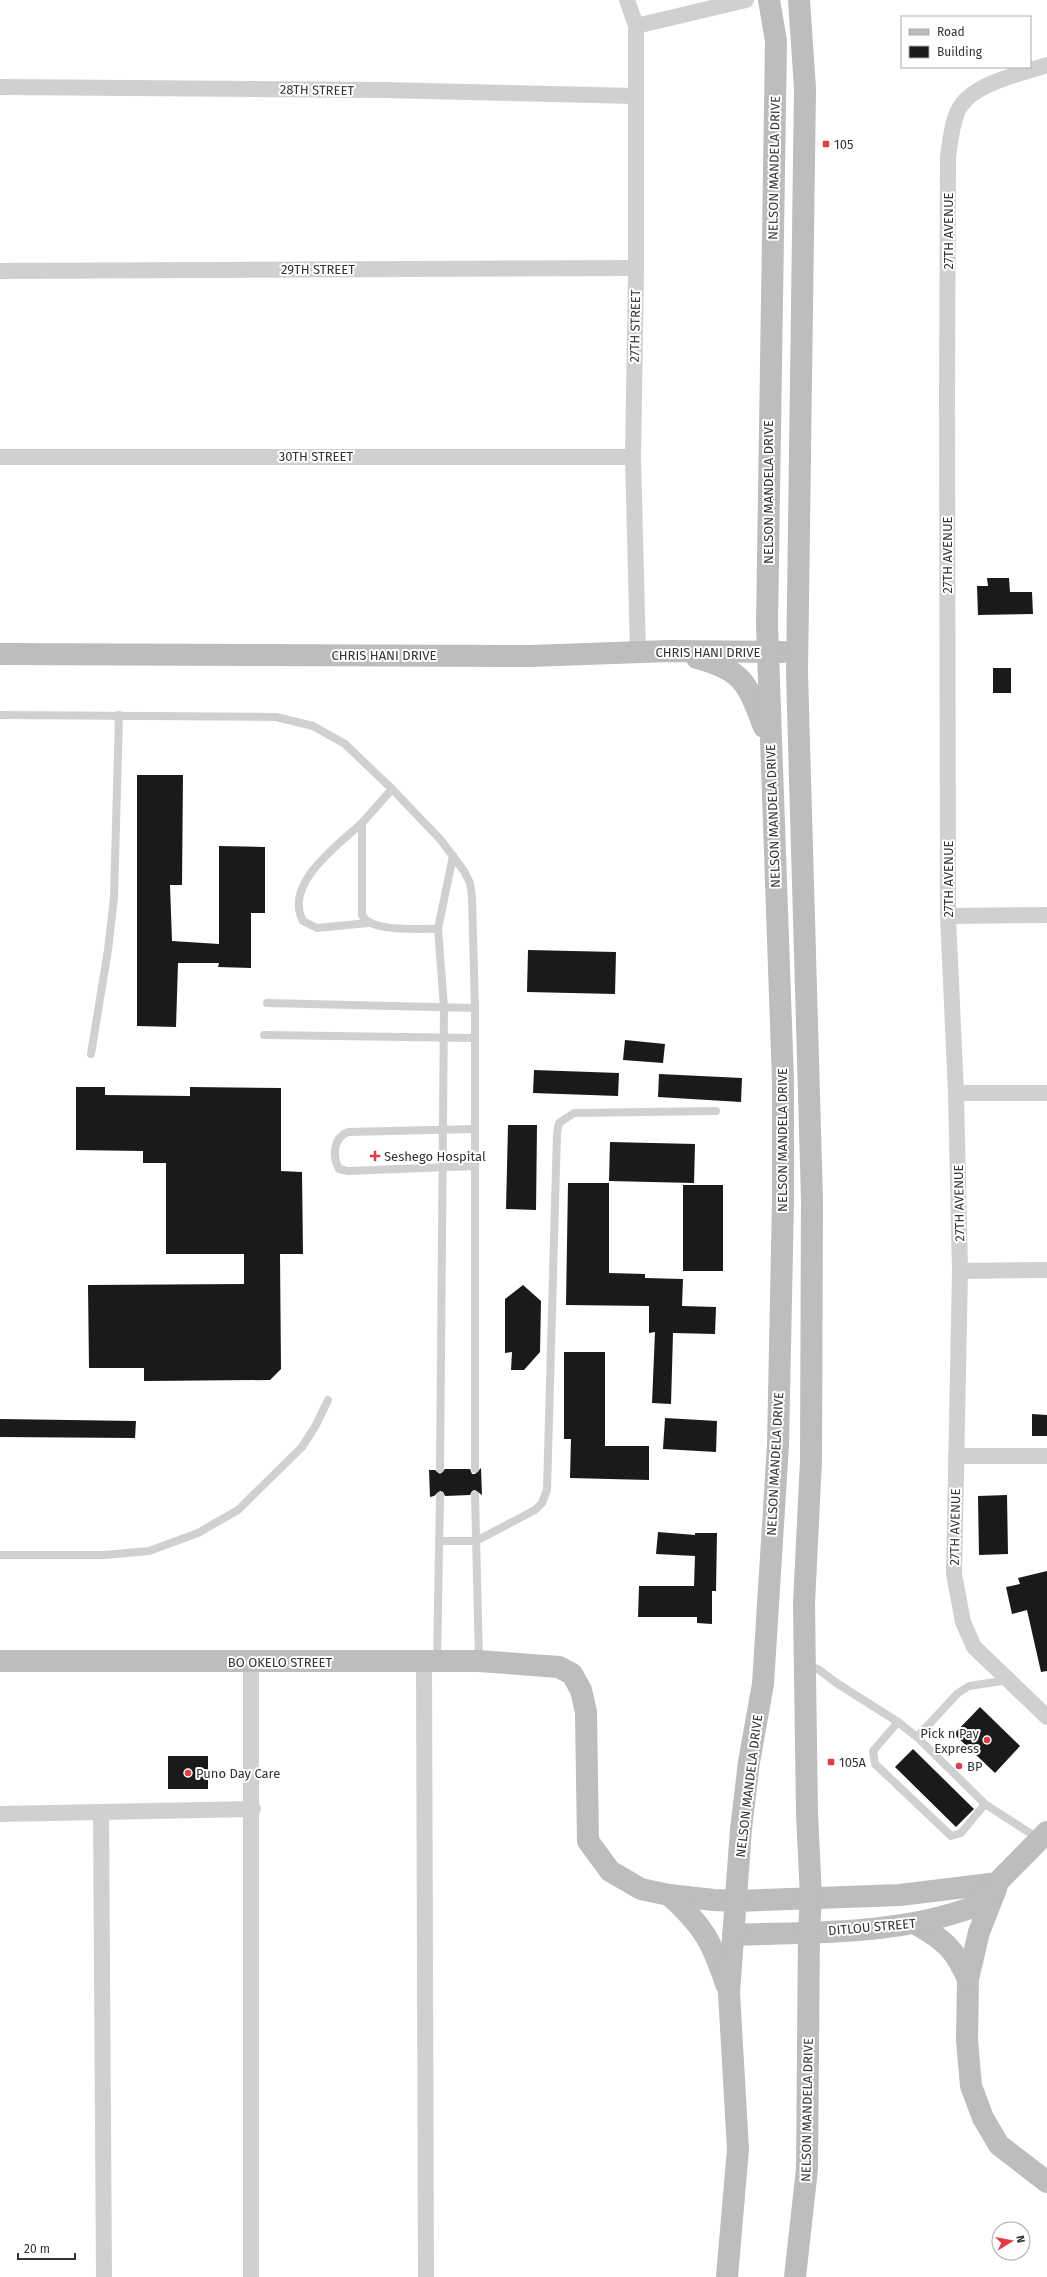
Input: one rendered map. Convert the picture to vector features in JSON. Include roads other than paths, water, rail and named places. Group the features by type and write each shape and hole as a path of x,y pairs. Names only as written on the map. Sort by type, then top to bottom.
{"main road":[{"name":"NELSON MANDELA DRIVE","path":"727,2277 738,2149 729,1993 741,1829 749,1762 763,1684 778,1445 783,1200 783,1082 767,652 769,410 776,41 769,0"},
{"name":"NELSON MANDELA DRIVE","path":"795,2277 807,2169 809,1932 811,1897 806,1814 804,1604 811,1460 812,1200 798,652 805,88 799,0"},
{"name":"CHRIS HANI DRIVE","path":"0,654 530,656 669,651 798,652"},
{"path":"669,651 722,666 738,676 751,695 770,741"},
{"name":"BO OKELO STREET","path":"0,1661 479,1661 559,1667 572,1674 581,1690 586,1712 588,1841 610,1871 641,1889 669,1895"},
{"name":"DITLOU STREET","path":"733,1935 809,1932 916,1924 973,1907 1044,1836"},
{"path":"669,1895 714,1900 900,1895 998,1883 979,1932 968,1980 967,2040 971,2086 981,2112 999,2145 1047,2182"},
{"path":"669,1895 688,1911 709,1939 729,1993"},
{"path":"916,1924 939,1937 953,1950 968,1980"}],"street":[{"name":"27TH STREET","path":"627,0 636,26 636,268 633,457 638,653"},
{"path":"636,26 746,0"},
{"name":"27TH AVENUE","path":"1047,65 989,84 970,95 958,111 951,135 948,158 947,392 948,916 956,1093 960,1271 954,1574 963,1622 974,1647 1047,1717"},
{"name":"28TH STREET","path":"0,87 383,90 635,96"},
{"name":"29TH STREET","path":"0,272 636,268"},
{"name":"30TH STREET","path":"0,457 633,457"},
{"path":"948,916 1047,915"},
{"path":"956,1093 1047,1093"},
{"path":"960,1271 1047,1270"},
{"path":"956,1456 1047,1456"},
{"path":"426,2277 430,1661"},
{"path":"251,2277 253,1809 252,1662"},
{"path":"0,1814 253,1809"},
{"path":"101,1812 104,2277"}],"lane":[{"path":"0,714 276,717 297,720 328,733 344,744 392,788 423,820 464,871 470,883 472,897 475,1008 475,1469"},
{"path":"91,1054 108,950 114,898 118,715"},
{"path":"392,788 362,823 314,868 305,881 300,895 299,906 303,921 317,928 368,923 381,927 438,929"},
{"path":"362,823 361,908 362,915 368,923"},
{"path":"440,1469 444,1007 438,929 452,856"},
{"path":"267,1003 475,1008"},
{"path":"264,1035 474,1038"},
{"path":"440,1541 476,1541 536,1510 542,1503 546,1490 557,1133 559,1123 574,1113 716,1111"},
{"path":"475,1129 348,1132 340,1135 336,1142 336,1164 340,1169 348,1171 475,1166"},
{"path":"0,1555 104,1555 149,1551 198,1533 238,1510 302,1447 316,1425 328,1400"},
{"path":"475,1495 479,1661"},
{"path":"430,1661 440,1541 440,1496"},
{"path":"805,1664 818,1669 835,1682 898,1722 917,1737 986,1804 1044,1836"},
{"path":"917,1737 958,1693 969,1686 1009,1680"},
{"path":"898,1722 872,1751 872,1758 875,1764 946,1832 951,1836 961,1833 986,1804"}],"place":[{"name":"105","path":"826,144"},
{"name":"Seshego Hospital","path":"375,1156"},
{"name":"Pick n Pay Express","path":"987,1740"},
{"name":"105A","path":"831,1762"},
{"name":"BP","path":"959,1766"},
{"name":"Puno Day Care","path":"188,1773"}]}
